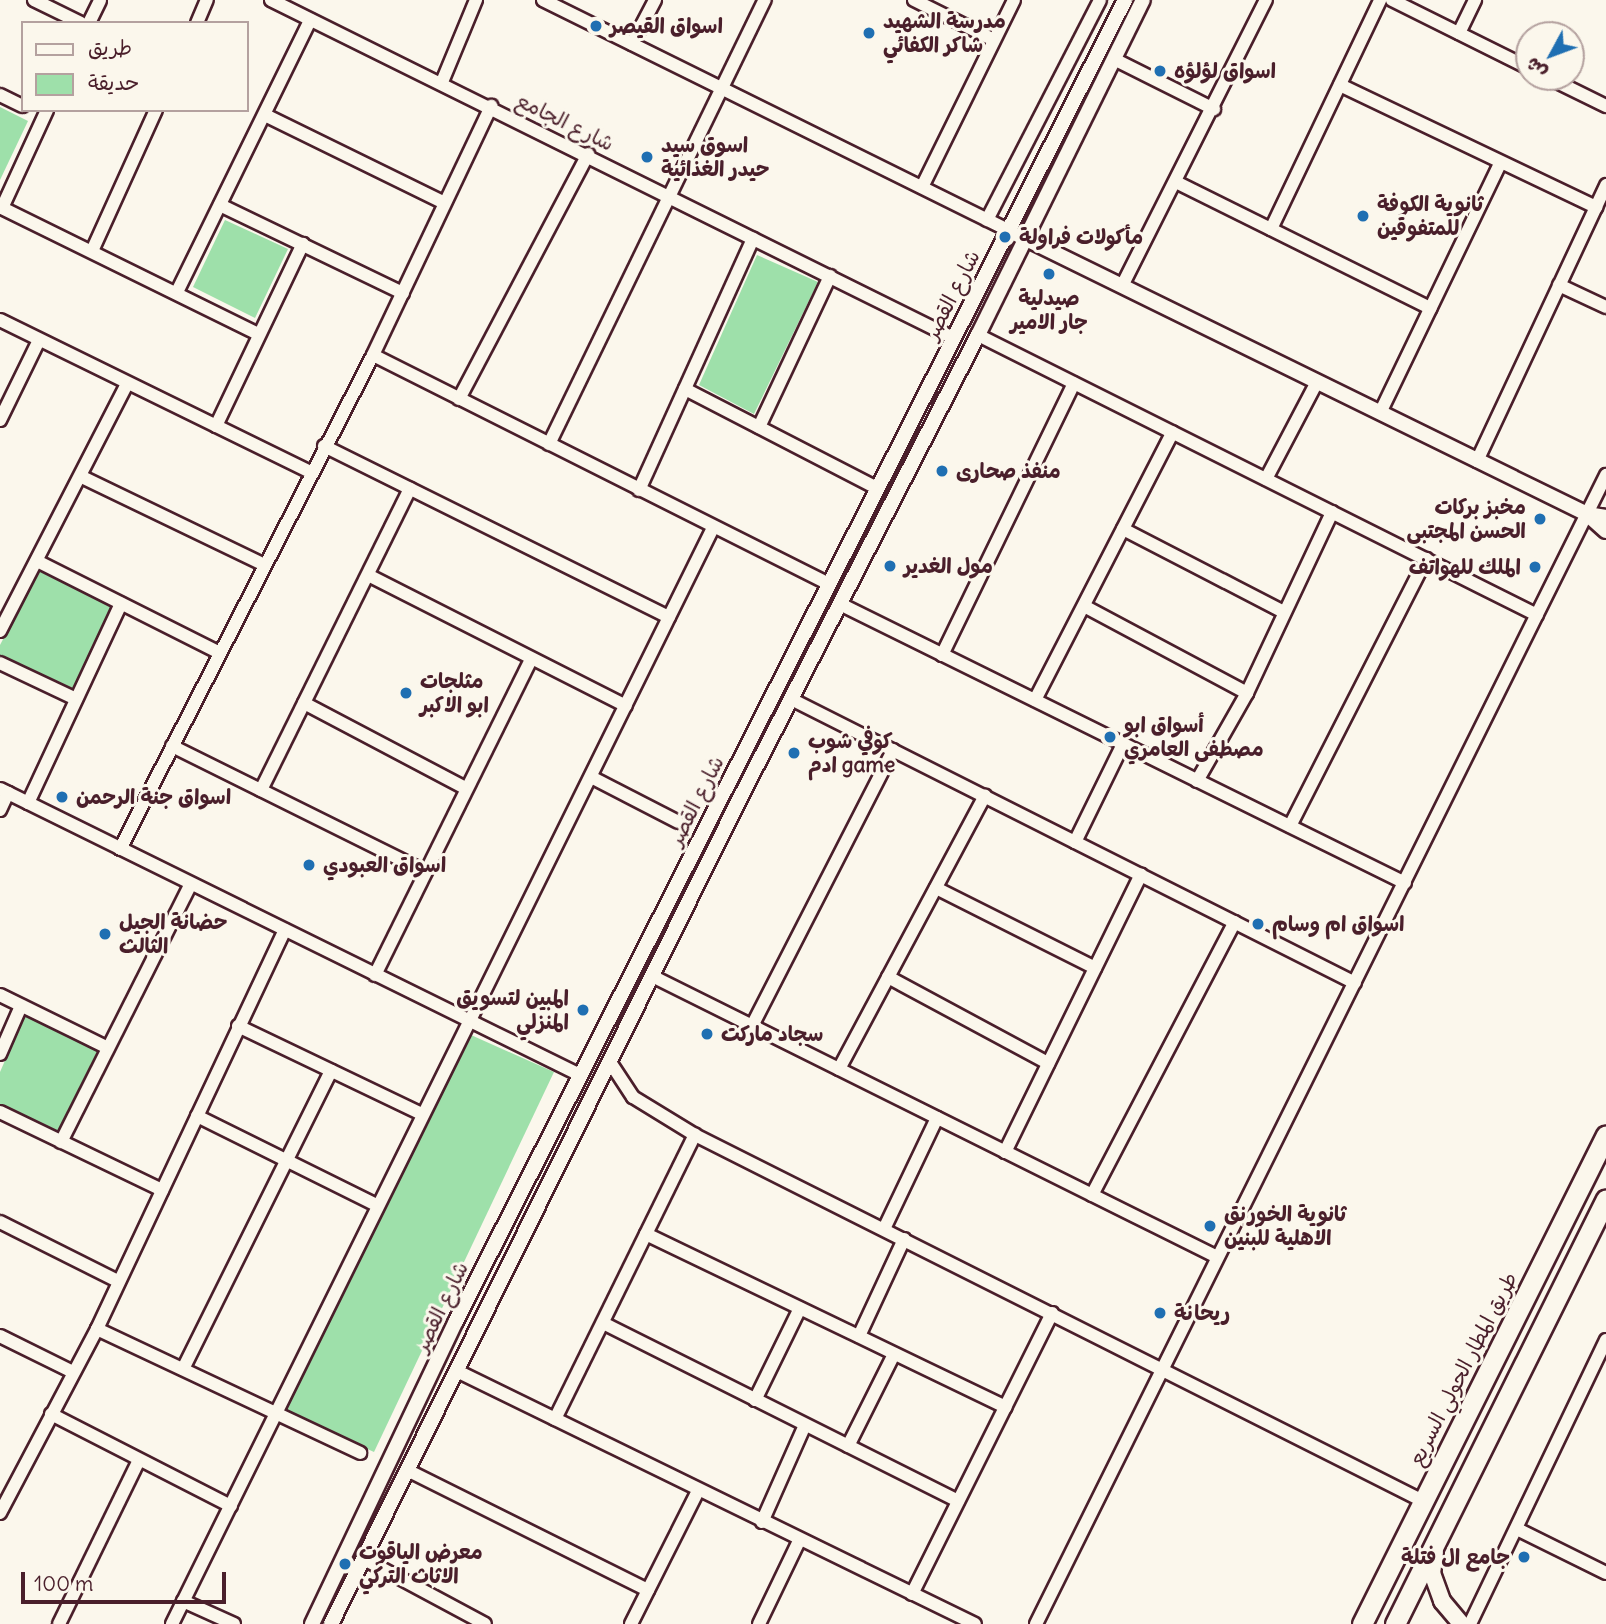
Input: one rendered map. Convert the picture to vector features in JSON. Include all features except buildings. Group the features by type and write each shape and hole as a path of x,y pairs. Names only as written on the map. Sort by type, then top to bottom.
{"highway":[{"name":"طريق المطار الحولي السريع","path":"1362,1624 1606,1135"},
{"path":"1395,1624 1606,1199"}],"main road":[{"path":"1436,1542 1432,1573 1442,1601 1461,1624"}],"street":[{"path":"34,0 77,21"},
{"path":"90,21 100,0"},
{"path":"198,21 207,0"},
{"name":"شارع الجامع","path":"271,0 588,154 953,338"},
{"path":"442,82 476,0"},
{"path":"543,0 1587,514 1606,531"},
{"path":"632,44 655,0"},
{"path":"549,444 765,0"},
{"path":"914,0 994,40"},
{"path":"922,187 1014,0"},
{"path":"987,220 1100,0"},
{"name":"شارع القصر","path":"312,1624 451,1332 580,1074 1125,0"},
{"path":"331,1624 472,1345 740,798 793,700 978,335 1143,0"},
{"path":"1122,286 1214,109 1266,0"},
{"path":"1271,229 1380,0"},
{"path":"1392,0 1515,61"},
{"path":"1459,33 1475,0"},
{"path":"177,292 310,20"},
{"path":"1114,59 1214,109"},
{"path":"1340,85 1500,164 1595,207"},
{"path":"1575,91 1606,106"},
{"path":"0,95 21,105"},
{"path":"120,849 324,446 373,355 491,106"},
{"path":"41,112 1,207 258,334"},
{"path":"92,251 155,112"},
{"path":"265,115 445,204"},
{"path":"459,398 588,154"},
{"path":"1380,413 1500,164"},
{"path":"1176,182 1430,308"},
{"path":"1477,461 1606,185"},
{"path":"220,205 403,293"},
{"path":"639,490 753,239"},
{"path":"216,426 303,244"},
{"path":"760,427 830,276"},
{"path":"1559,285 1606,307"},
{"path":"0,320 312,473"},
{"path":"978,335 1537,615"},
{"path":"0,420 39,340"},
{"path":"373,355 829,584"},
{"path":"1266,479 1317,382"},
{"path":"942,654 1074,383"},
{"path":"0,631 128,384"},
{"path":"685,389 877,488"},
{"path":"1035,700 1173,432"},
{"path":"324,446 669,617"},
{"path":"1037,1624 1161,1368 1606,475"},
{"path":"82,477 265,565"},
{"path":"261,790 410,489"},
{"path":"1197,780 1247,693 1282,611 1332,512"},
{"path":"1587,514 1606,517"},
{"path":"172,1624 376,1205 592,777 713,528"},
{"path":"1123,530 1282,611"},
{"path":"1290,826 1426,559"},
{"path":"37,561 219,653"},
{"path":"368,575 626,706"},
{"path":"28,803 121,604"},
{"path":"840,604 1405,883"},
{"path":"1084,606 1247,693"},
{"path":"375,975 531,659"},
{"path":"0,663 76,699"},
{"path":"793,700 1355,983"},
{"path":"304,703 465,788"},
{"path":"749,742 755,751 766,750"},
{"path":"1074,842 1123,744"},
{"path":"172,746 425,871"},
{"path":"752,1026 893,750"},
{"path":"592,777 678,822"},
{"path":"724,793 732,790 740,798"},
{"path":"0,810 4,791 469,1022 580,1074"},
{"path":"839,1069 985,796"},
{"path":"1005,1152 1141,875"},
{"path":"61,1142 191,884"},
{"path":"936,888 1095,968"},
{"path":"1092,1195 1235,922"},
{"path":"0,1513 97,1329 285,930"},
{"path":"652,976 1217,1257"},
{"path":"888,977 1048,1063"},
{"path":"0,995 108,1048"},
{"path":"0,1054 21,1006"},
{"path":"238,1026 422,1114"},
{"path":"610,1062 634,1097 695,1135 1052,1312 1423,1501"},
{"path":"183,1369 331,1071"},
{"path":"0,1112 162,1190"},
{"path":"197,1116 376,1205"},
{"path":"884,1229 937,1118"},
{"path":"555,1419 695,1135"},
{"path":"0,1223 118,1281"},
{"path":"646,1234 1005,1407"},
{"path":"859,1336 904,1239"},
{"path":"464,1306 472,1317 485,1318"},
{"path":"755,1399 800,1308"},
{"path":"912,1594 1052,1312"},
{"path":"603,1323 958,1501"},
{"path":"97,1329 360,1453"},
{"path":"451,1332 465,1334 472,1345"},
{"path":"0,1336 73,1372"},
{"path":"1470,1624 1606,1339"},
{"path":"848,1447 894,1354"},
{"path":"459,1371 799,1541 975,1624"},
{"path":"51,1414 231,1506"},
{"path":"762,1522 805,1425"},
{"path":"59,1624 139,1460"},
{"path":"409,1471 648,1590"},
{"path":"631,1624 698,1491"},
{"path":"1517,1529 1606,1573"},
{"path":"759,1624 799,1541"},
{"path":"364,1559 467,1620 485,1624"},
{"path":"183,1601 234,1624"}],"green space":[{"path":"0,107 28,121 0,180"},
{"path":"225,220 288,249 255,318 193,287"},
{"path":"757,255 818,282 754,414 699,385"},
{"path":"40,569 115,606 73,691 0,656 0,645"},
{"path":"25,1015 99,1051 59,1133 0,1106 0,1072"},
{"path":"471,1035 554,1072 374,1452 282,1410"}],"place":[{"name":"اسواق القيصر","path":"596,26"},
{"name":"مدرسة الشهيد شاكر الكفائي","path":"869,33"},
{"name":"اسواق لؤلؤه","path":"1160,71"},
{"name":"اسوق سيد حيدر الغذائية","path":"647,157"},
{"name":"ثانوية الكوفة للمتفوقين","path":"1363,216"},
{"name":"مأكولات فراولة","path":"1005,237"},
{"name":"صيدلية جار الامير","path":"1049,274"},
{"name":"منفذ صحارى","path":"942,471"},
{"name":"مخبز بركات الحسن المجتبى","path":"1540,519"},
{"name":"مول الغدير","path":"890,566"},
{"name":"الملك للهواتف","path":"1535,567"},
{"name":"مثلجات ابو الاكبر","path":"406,693"},
{"name":"أسواق ابو مصطفى العامري","path":"1110,737"},
{"name":"كوفي شوب ادم game","path":"794,753"},
{"name":"اسواق جنة الرحمن","path":"62,797"},
{"name":"اسواق العبودي","path":"309,865"},
{"name":"اسواق ام وسام","path":"1258,924"},
{"name":"حضانة الجيل الثالث","path":"105,934"},
{"name":"المبين لتسويق المنزلي","path":"583,1010"},
{"name":"سجاد ماركت","path":"707,1034"},
{"name":"ثانوية الخورنق الاهلية للبنين","path":"1210,1226"},
{"name":"ريحانة","path":"1160,1313"},
{"name":"جامع ال فتلة","path":"1524,1557"},
{"name":"معرض الياقوت الاثاث التركي","path":"345,1564"}]}
